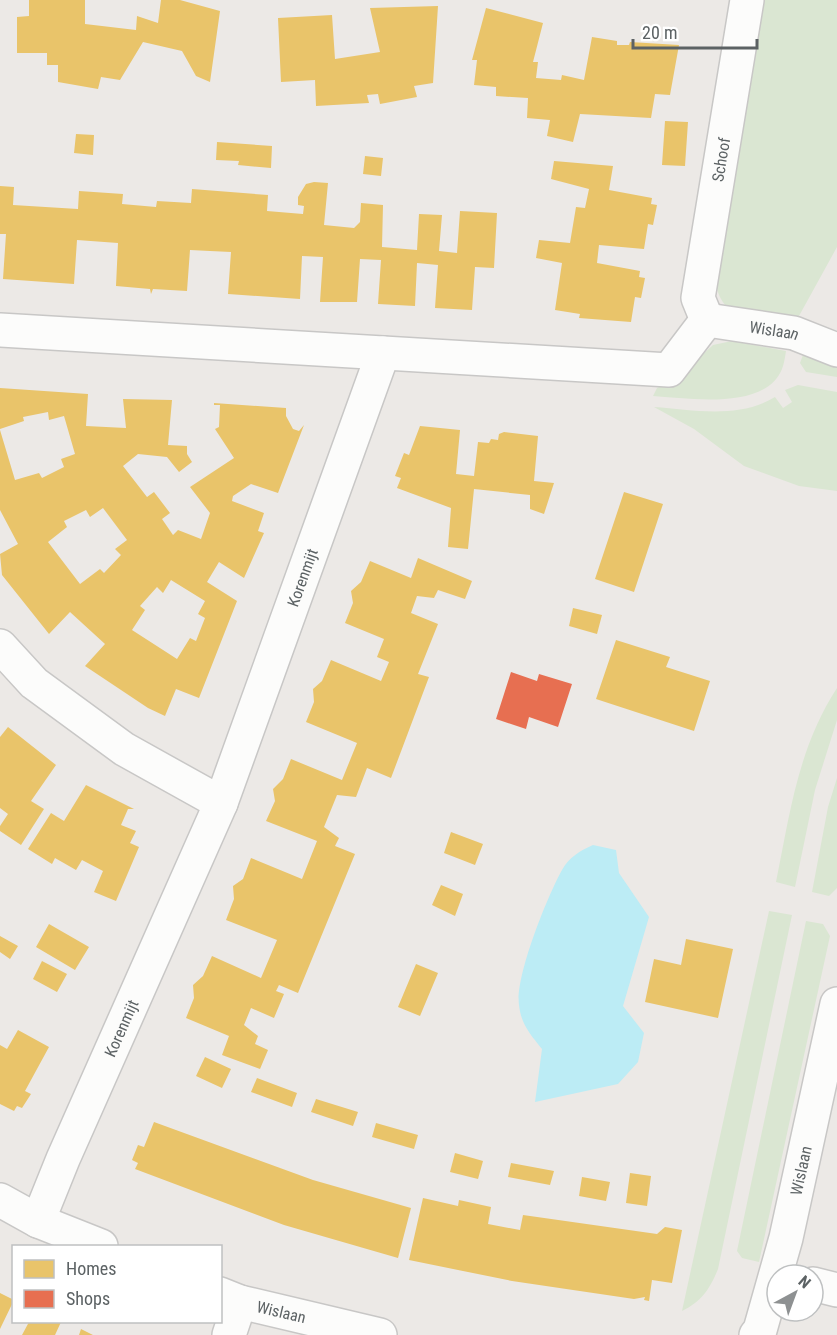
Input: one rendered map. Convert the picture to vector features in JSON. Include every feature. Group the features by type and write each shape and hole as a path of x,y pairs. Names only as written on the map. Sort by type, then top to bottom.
{"street":[{"name":"Schoof","path":"707,320 698,298 747,0"},
{"name":"Wislaan","path":"707,320 794,333 837,350"},
{"path":"0,330 669,370 707,320"},
{"name":"Korenmijt","path":"38,1221 63,1159 221,803 383,352"},
{"path":"0,646 34,683 124,749 221,803"},
{"name":"Wislaan","path":"781,1263 837,1004"},
{"path":"0,1200 38,1221 98,1245"},
{"name":"Wislaan","path":"230,1298 380,1335"},
{"path":"229,1335 230,1298"},
{"name":"Wislaan","path":"756,1335 765,1315"}],"green space":[{"path":"762,0 837,0 837,247 799,316 780,321 745,317 735,312 721,299 714,276"},
{"path":"732,341 786,351 782,369 773,382 760,391 743,397 705,399 653,396 657,388 678,377 713,345"},
{"path":"803,355 837,362 837,377 806,372 800,363"},
{"path":"798,385 837,392 837,491 799,486 744,466 694,429 654,407 731,411 761,404 775,397 783,408 792,402 785,390"},
{"path":"837,688 837,720 815,790 795,887 776,882 791,806 813,734"},
{"path":"837,778 837,888 829,896 812,892 828,807"},
{"path":"769,911 792,915 718,1269 704,1294 682,1311"},
{"path":"806,921 823,924 830,936 759,1262 742,1258 737,1251"}],"water":[{"path":"593,845 616,850 619,873 649,917 623,1006 644,1033 638,1062 618,1084 535,1102 542,1049 527,1028 520,1012 519,992 522,976 541,917 562,870 575,855"}],"building: Homes":[{"path":"29,0 85,0 85,24 136,30 137,16 158,23 161,0 180,0 220,11 210,82 196,76 182,51 143,42 120,80 101,77 98,89 58,82 58,65 47,65 47,53 17,53 17,17 29,16"},
{"path":"438,6 433,83 414,86 417,97 380,104 378,94 367,95 369,103 316,106 315,80 281,82 278,18 332,15 335,59 380,52 370,8"},
{"path":"486,8 543,23 533,62 538,62 536,78 561,80 562,75 584,80 592,37 617,41 617,45 629,45 630,42 679,45 670,95 655,94 651,118 580,114 573,142 547,136 550,120 527,118 528,98 496,96 496,87 474,85 477,60 472,60"},
{"path":"665,121 688,122 685,166 662,165"},
{"path":"76,134 94,135 93,155 74,153"},
{"path":"217,142 272,146 271,168 238,165 239,161 216,160"},
{"path":"365,156 383,158 381,176 363,174"},
{"path":"554,161 613,166 609,190 652,198 651,204 657,205 653,225 648,224 644,249 599,245 597,263 640,271 639,277 645,278 641,298 635,297 631,322 579,318 580,314 555,310 562,263 536,258 539,240 570,243 576,207 585,208 589,189 551,179"},
{"path":"328,183 324,225 354,228 360,222 361,203 383,205 382,247 417,250 419,214 442,215 439,251 457,253 460,211 497,213 494,268 475,267 472,310 435,308 438,265 417,263 415,306 378,304 381,260 360,259 357,302 320,302 323,257 302,256 300,299 228,294 231,252 190,250 187,291 153,289 151,294 150,289 116,286 118,243 77,240 74,284 3,279 6,234 0,234 0,186 14,187 13,205 78,209 79,191 123,194 122,204 156,207 157,201 191,203 192,189 268,195 267,211 303,214 304,206 298,205 298,197 306,184"},
{"path":"0,388 88,394 86,426 126,428 123,399 172,400 168,445 187,446 187,454 192,462 179,472 167,457 138,454 123,466 147,497 154,492 170,513 162,519 173,535 178,530 201,539 210,513 190,487 234,458 215,429 219,427 220,405 214,405 214,403 286,408 286,416 293,429 299,431 304,425 278,493 251,484 233,496 232,501 264,513 258,531 264,533 244,578 219,562 207,582 237,601 199,698 176,689 165,716 148,708 85,666 105,644 70,612 49,634 2,575 0,554 18,544 0,510 0,430 15,480 39,473 42,478 64,467 61,459 75,454 64,416 49,420 48,412 23,417 24,421 0,429","holes":["103,508 127,540 115,549 121,555 104,573 100,569 80,584 48,542 67,527 64,521 86,510 90,517","171,580 205,601 198,614 205,618 196,641 190,638 177,659 132,630 145,610 140,606 157,587 163,593"]},
{"path":"420,426 460,430 456,474 474,476 478,442 489,443 491,439 498,440 499,434 504,432 538,436 534,481 554,483 544,514 530,509 530,495 474,489 468,549 448,547 451,508 397,488 401,478 395,476 404,453 409,455"},
{"path":"624,492 663,504 634,592 595,579"},
{"path":"418,558 472,581 465,599 438,590 434,598 417,596 411,613 438,624 418,674 429,677 391,778 367,768 356,797 337,795 324,827 339,838 335,846 355,854 298,993 279,985 276,991 284,994 274,1018 251,1008 244,1025 258,1036 255,1044 268,1050 260,1069 222,1055 229,1036 186,1018 194,998 193,985 203,976 212,956 261,978 277,940 226,920 234,899 233,886 243,879 251,858 302,879 317,841 266,821 275,801 273,789 283,779 291,759 342,780 357,743 306,722 314,702 313,689 322,681 331,660 381,681 389,662 377,657 384,639 345,623 353,603 351,591 361,582 370,561 411,578"},
{"path":"573,608 602,615 597,634 569,626"},
{"path":"616,640 670,657 666,667 710,681 694,731 596,699"},
{"path":"8,727 56,765 31,801 44,809 21,845 0,831 0,826 8,814 0,808 0,737"},
{"path":"86,785 134,809 128,809 121,825 136,831 130,843 139,847 116,901 94,892 103,871 82,860 76,870 55,858 52,864 28,849 51,813 64,821"},
{"path":"451,832 483,844 475,865 444,853"},
{"path":"441,885 463,894 455,916 432,905"},
{"path":"49,924 89,947 75,970 36,947"},
{"path":"0,936 18,946 10,959 0,952"},
{"path":"686,939 733,949 718,1018 645,1002 654,959 681,965"},
{"path":"42,961 67,974 57,992 33,979"},
{"path":"416,964 438,973 420,1016 398,1007"},
{"path":"18,1030 49,1047 25,1091 31,1094 22,1108 17,1106 14,1111 0,1104 0,1045 7,1049"},
{"path":"205,1057 231,1069 222,1088 196,1076"},
{"path":"257,1078 297,1093 292,1107 251,1092"},
{"path":"316,1099 358,1112 353,1126 311,1112"},
{"path":"154,1122 313,1180 411,1208 398,1258 284,1225 135,1169 138,1163 132,1160 138,1145 144,1147"},
{"path":"376,1123 418,1135 414,1149 372,1137"},
{"path":"455,1153 483,1161 478,1179 450,1172"},
{"path":"511,1163 554,1171 550,1185 508,1177"},
{"path":"630,1173 651,1176 647,1206 626,1203"},
{"path":"582,1177 610,1182 606,1201 579,1196"},
{"path":"423,1198 458,1206 459,1200 491,1207 488,1224 520,1230 523,1215 657,1234 665,1227 682,1230 672,1283 652,1280 649,1301 644,1300 645,1297 634,1299 512,1281 409,1260"},
{"path":"0,1293 12,1299 12,1304 0,1329"},
{"path":"28,1323 61,1323 55,1335 22,1335"},
{"path":"81,1329 93,1335 79,1335"}],"building: Shops":[{"path":"511,672 537,681 539,674 572,684 558,727 529,717 526,729 496,719"}]}
